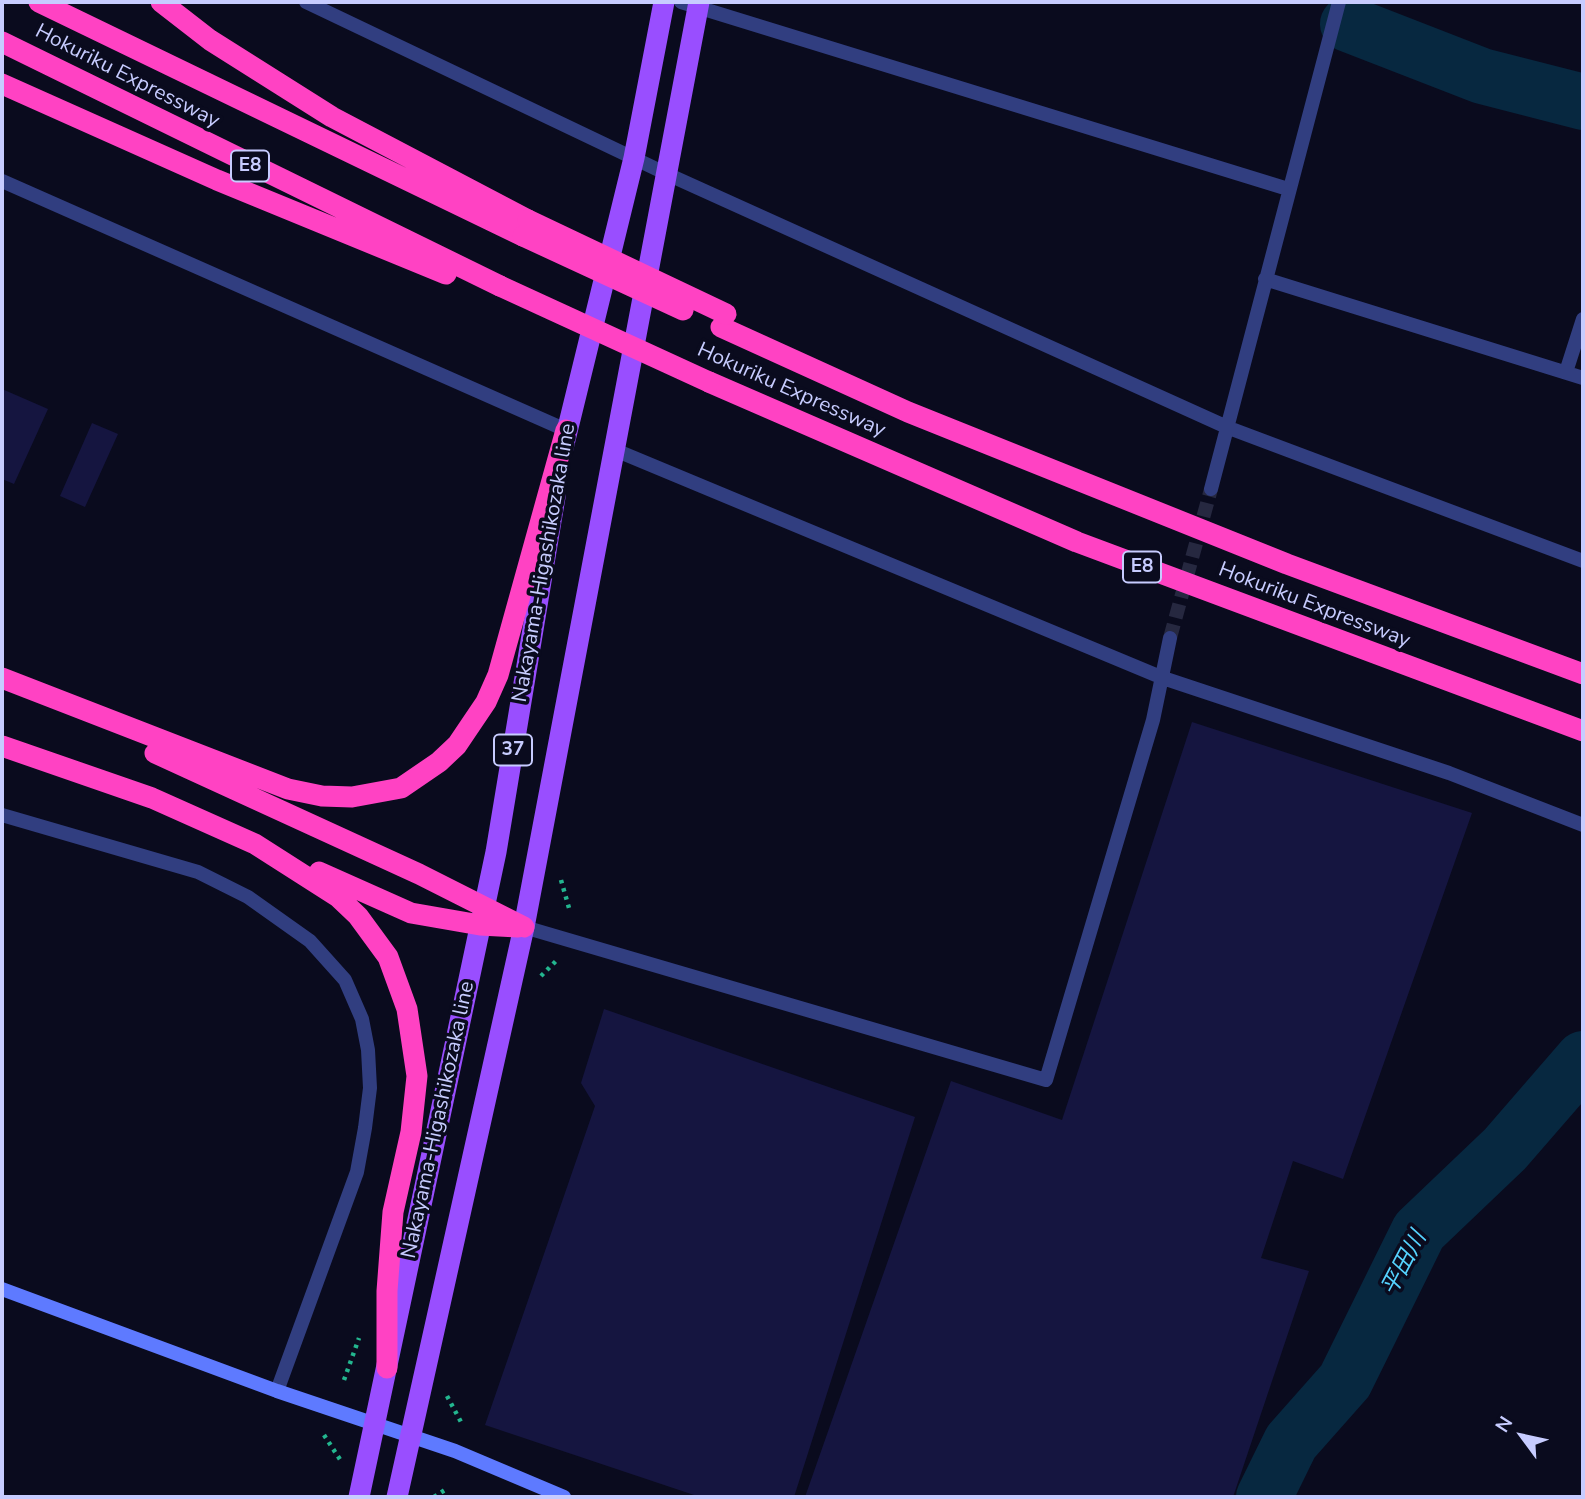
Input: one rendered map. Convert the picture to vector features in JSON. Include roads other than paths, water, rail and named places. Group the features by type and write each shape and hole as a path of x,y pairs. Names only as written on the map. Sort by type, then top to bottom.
{"highway":[{"name":"Hokuriku Expressway","path":"39,2 723,321 1024,450 1110,493 1287,564 1583,674"},
{"path":"161,2 210,40 332,117 525,228"},
{"name":"Hokuriku Expressway","path":"2,42 499,290 709,382 1090,547 1583,731"},
{"path":"2,84 217,180 499,290"},
{"path":"2,678 288,789 322,796 352,797 401,788 439,762 457,745 486,702 498,675 566,430"},
{"path":"2,683 482,916 524,927"},
{"path":"2,746 152,799 411,913 482,916"},
{"path":"255,844 310,877 358,916 388,957 407,1009 416,1076 411,1132 393,1212 387,1291 387,1368"}],"main road":[{"name":"Nakayama-Higashikozaka line","path":"359,1497 372,1422 387,1368 482,916 566,430 634,158 664,2"},
{"name":"Nakayama-Higashikozaka line","path":"397,1497 524,927 667,174 693,4"}],"street":[{"path":"306,2 667,174 1229,428 1583,561"},
{"path":"1211,489 1339,2"},
{"path":"693,4 1288,189"},
{"path":"2,181 566,430"},
{"path":"1265,279 1583,378"},
{"path":"1566,372 1583,319"},
{"path":"615,450 1163,678 1449,773 1583,825"},
{"path":"524,927 1046,1080 1163,678 1170,638"},
{"path":"2,815 198,872 247,897 310,941 345,980 362,1018 368,1051 370,1088 365,1128 357,1172 277,1391"},
{"path":"2,1289 277,1391 455,1451 564,1497"}],"waterway":[{"path":"1348,24 1482,76 1583,102"},
{"name":"平田川","path":"1264,1497 1291,1442 1345,1381 1419,1231 1505,1149 1583,1059"}],"tunnel":[{"path":"1170,638 1211,489"}]}
